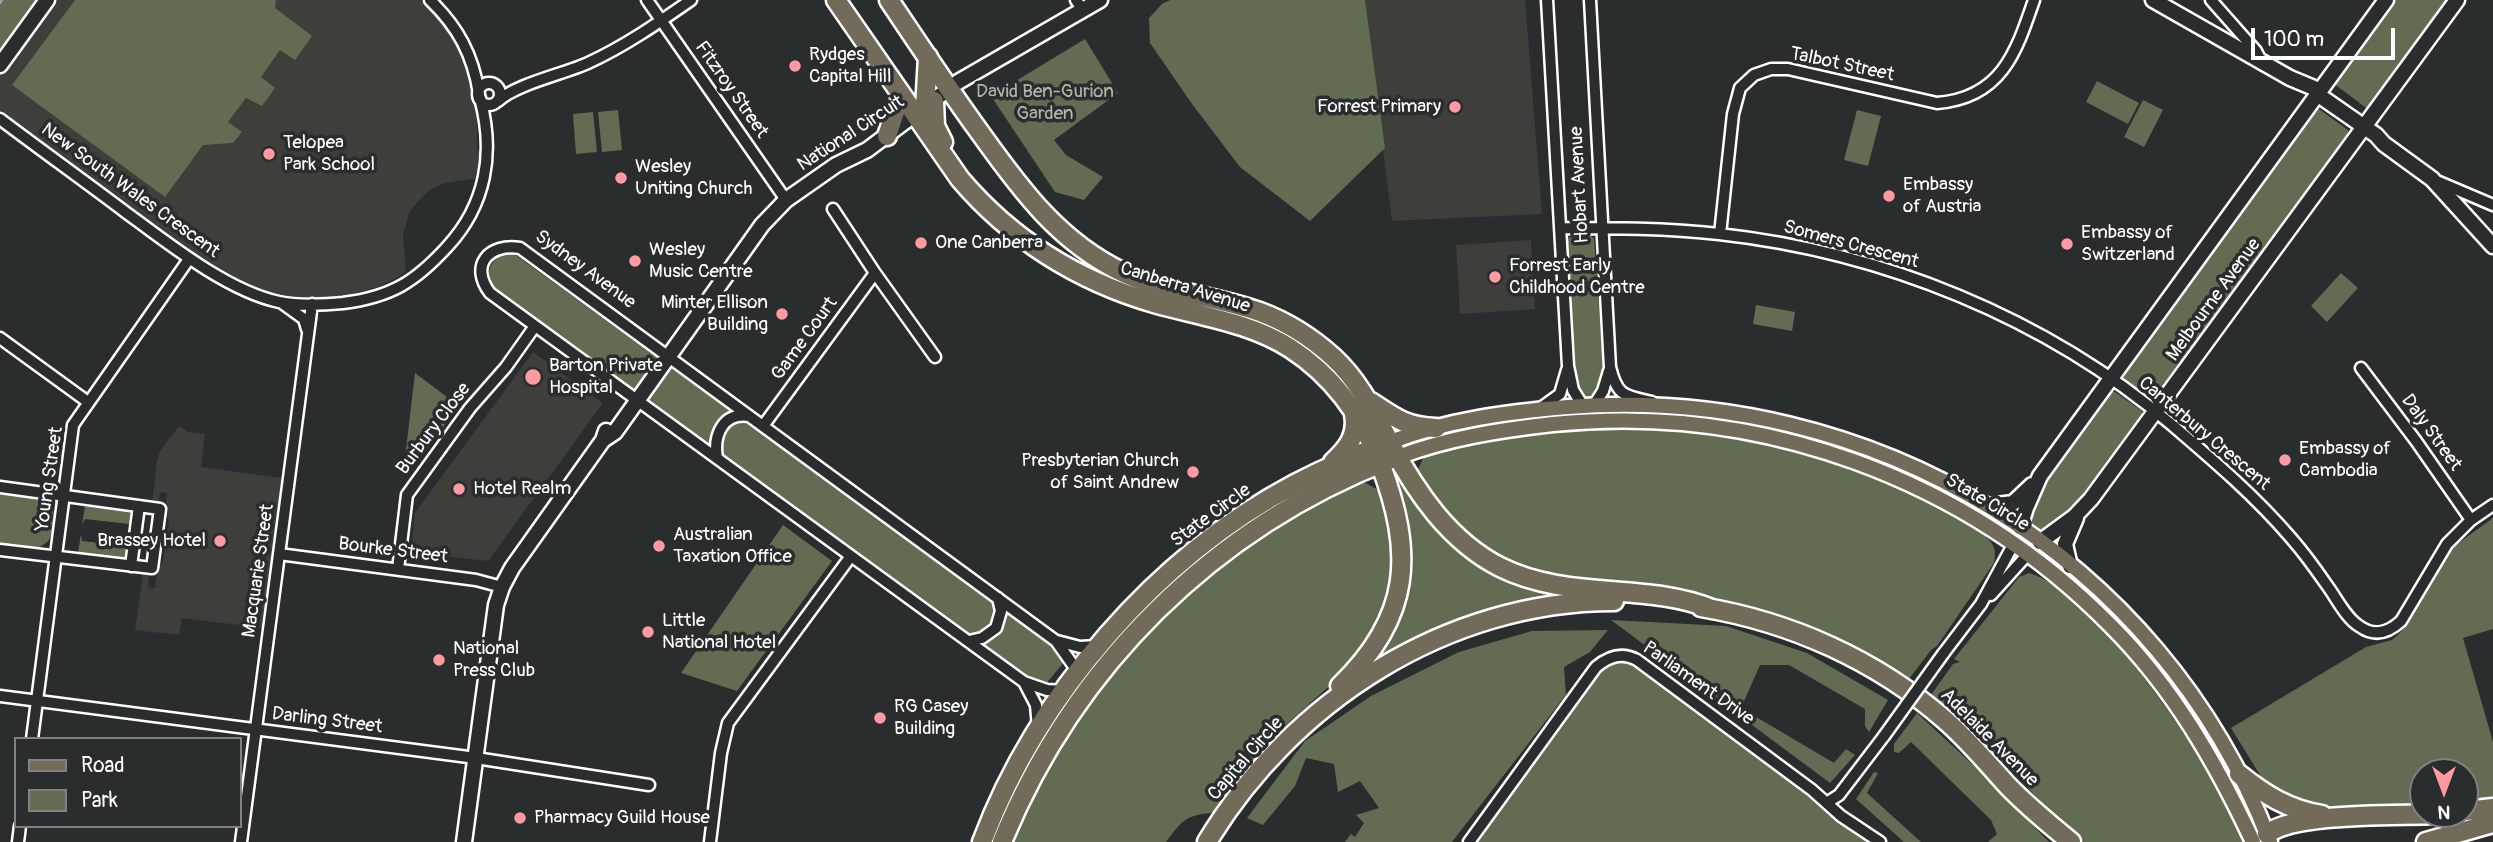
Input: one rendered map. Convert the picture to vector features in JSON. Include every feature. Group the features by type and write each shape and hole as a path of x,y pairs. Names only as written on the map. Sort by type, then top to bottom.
{"highway":[{"path":"836,0 901,94 925,108 928,57"},
{"name":"Canberra Avenue","path":"889,0 1017,184 1052,223 1080,247 1143,281 1257,311 1287,324 1333,357 1356,382 1368,400 1385,453"},
{"path":"887,136 901,94"},
{"name":"Canberra Avenue","path":"925,108 947,150 953,168 995,216 1028,242 1061,264 1122,293 1236,324 1271,338 1316,368 1385,453"},
{"path":"1368,400 1400,421 1413,426 1436,428"},
{"path":"1328,468 1351,442 1355,428 1353,411"},
{"path":"1385,453 1444,524 1471,549 1501,567 1559,586 1687,600 1712,609"},
{"path":"1322,708 1377,642 1390,615 1398,589 1402,555 1399,524 1385,453"},
{"name":"State Circle","path":"982,842 1038,731 1064,691 1131,610 1260,516 1294,484 1328,468 1385,453"},
{"name":"State Circle","path":"1260,516 1332,485 1385,453"},
{"name":"State Circle","path":"1002,842 1035,772 1086,690 1197,561"},
{"name":"Adelaide Avenue","path":"1322,708 1352,686 1404,655 1460,631 1518,613 1608,601 1650,601 1712,609 1759,620 1816,639 1896,683 1952,726 2030,808 2071,842"},
{"name":"Sydney Avenue","path":"1064,691 1086,690 1078,673"},
{"name":"Capital Circle","path":"1208,842 1242,790 1282,744 1322,708"},
{"path":"2239,774 2265,794 2289,807 2339,818"},
{"path":"2263,840 2274,829 2290,824 2339,818 2409,815"},
{"path":"2426,842 2493,823"}],"main road":[{"name":"State Circle","path":"1385,453 1436,428 1472,418 1538,409 1666,405 1768,418 1842,438 1912,466 1989,506 2020,527 2070,566 2124,615 2166,662 2192,697 2239,774 2263,840"},
{"name":"State Circle","path":"1563,423 1588,407"},
{"path":"1588,407 1606,419 1617,421"},
{"name":"State Circle","path":"1385,453 1489,432 1563,423 1659,421 1745,431 1828,452 1906,481 1944,500 2014,543 2083,598 2113,628 2168,692 2263,840"},
{"name":"Melbourne Avenue","path":"2014,543 2020,527"},
{"name":"Melbourne Avenue","path":"2028,554 2040,542"}],"street":[{"path":"0,65 47,0"},
{"name":"New South Wales Crescent","path":"0,119 189,259 244,289 281,302 312,304 361,300 393,291 421,273 457,235 474,207 487,166 485,132 475,69 463,41 430,0"},
{"name":"Fitzroy Street","path":"647,0 786,201"},
{"path":"528,86 483,86 479,96 486,104 493,104 528,86 607,54 691,0"},
{"name":"National Circuit","path":"464,842 496,605 502,587 512,568 603,440 608,426 689,330 762,225 786,201 836,165 867,150 949,89 1079,4 1100,0"},
{"name":"Hobart Avenue","path":"1547,0 1568,366 1573,390 1588,407 1603,391 1610,367"},
{"name":"Hobart Avenue","path":"1590,0 1610,367 1615,386 1621,393 1630,398 1666,405"},
{"name":"Talbot Street","path":"1720,234 1733,114 1740,88 1754,75 1771,69 1788,69 1937,103 1970,97 1986,87 2009,62 2034,0"},
{"path":"2211,0 2256,51 2259,59"},
{"name":"Melbourne Avenue","path":"2020,527 2040,476 2386,0"},
{"name":"Melbourne Avenue","path":"2040,542 2080,511 2156,412 2458,0"},
{"path":"2160,1 2290,78 2301,93 2315,97 2432,179 2493,246"},
{"name":"New South Wales Crescent","path":"475,69 493,85"},
{"path":"493,85 500,93 498,101"},
{"path":"2432,179 2493,205"},
{"path":"833,209 935,357"},
{"name":"Somers Crescent","path":"1560,229 1647,228 1720,234 1787,244 1855,261 1906,276 2006,318 2045,338 2110,379"},
{"name":"Sydney Avenue","path":"1064,691 1047,690 1024,682 489,293 481,281 481,271 492,251 506,246 520,248 1056,641 1078,673"},
{"name":"Young Street","path":"32,737 74,425 189,259"},
{"name":"Game Court","path":"763,426 875,273"},
{"name":"New South Wales Crescent","path":"281,302 304,319 308,332"},
{"name":"Macquarie Street","path":"241,842 312,304"},
{"name":"Burbury Close","path":"398,569 407,495 470,408 506,367 535,326"},
{"path":"0,338 88,402"},
{"name":"Hobart Avenue","path":"1538,409 1560,394 1568,366"},
{"name":"Daly Street","path":"2361,368 2471,520"},
{"name":"Canterbury Crescent","path":"2110,379 2156,412 2233,476 2312,563 2356,624 2367,631 2378,633 2391,630 2401,621 2447,544 2471,520 2493,506"},
{"path":"717,458 715,448 718,431 731,417 749,416"},
{"path":"1989,506 2013,503 2040,476"},
{"path":"0,487 160,509 152,568 0,550"},
{"path":"131,566 139,506"},
{"path":"2070,566 2065,544 2080,511"},
{"name":"Melbourne Avenue","path":"1981,604 2014,543"},
{"name":"Bourke Street","path":"279,554 476,580 502,587"},
{"name":"Melbourne Avenue","path":"1828,802 1839,795 1981,604 2028,554"},
{"path":"710,842 721,753 728,723 851,556"},
{"path":"969,641 982,638 996,628 1000,611 998,598"},
{"path":"1056,641 1087,648 1097,646 1103,641"},
{"name":"Parliament Drive","path":"1469,842 1596,667 1604,660 1616,656 1628,656 1637,660 1828,802 1841,816 1880,842"},
{"path":"1024,682 1036,705 1038,731"},
{"name":"Darling Street","path":"0,696 476,758 649,785"}],"shaded area":[{"name":"Telopea Park School","path":"54,0 420,0 439,18 459,47 474,98 477,149 485,159 480,178 445,183 430,190 418,201 409,213 403,235 406,270 402,275 378,287 338,298 308,300 280,297 243,285 209,265 0,112 0,75"},
{"name":"Forrest Primary","path":"1364,0 1525,0 1542,214 1392,221"},
{"name":"Forrest Early Childhood Centre","path":"1531,240 1535,309 1460,314 1456,245"},
{"path":"533,352 603,403 488,561 411,552 415,513"},
{"name":"Brassey Hotel","path":"179,426 188,432 205,434 201,467 282,478 262,628 182,618 179,635 135,630 143,573 149,574 148,587 155,588 158,568 163,561 169,521 165,514 167,493 160,492 158,504 152,503 157,461 160,451"}],"green space":[{"path":"0,0 41,0 0,56"},
{"path":"75,0 276,0 275,8 312,36 295,60 280,50 261,77 275,88 262,106 246,98 228,122 242,132 233,143 203,145 165,197 12,85"},
{"path":"1170,0 1365,0 1385,148 1310,221 1240,167 1150,43 1149,18 1162,4"},
{"path":"2393,0 2450,0 2369,110 2333,83"},
{"name":"David Ben-Gurion Garden","path":"1085,39 1118,93 1054,140 1066,155 1103,177 1084,200 1055,192 991,96"},
{"path":"2097,81 2139,103 2128,124 2086,102"},
{"path":"2143,100 2163,110 2144,147 2124,137"},
{"path":"2319,109 2348,130 2349,137 2158,399 2151,399 2124,379 2122,373 2313,110"},
{"path":"618,110 622,150 602,152 598,112"},
{"path":"1857,110 1881,116 1868,166 1844,160"},
{"path":"593,112 597,152 576,154 573,114"},
{"path":"1590,234 1594,239 1604,379 1596,397 1582,398 1574,382 1566,242 1573,236"},
{"path":"510,254 517,256 1057,648 1065,661 1045,685 1030,679 492,286 489,275 491,265 498,258"},
{"path":"2341,273 2358,288 2327,322 2311,306"},
{"path":"1756,305 1795,312 1792,331 1753,324"},
{"path":"415,373 459,406 413,467 404,467"},
{"path":"2112,392 2142,411 2142,420 2081,502 2045,532 2029,521 2042,485"},
{"path":"1624,428 1741,440 1779,447 1855,469 1927,500 1987,534 1986,537 1994,548 1994,563 1937,646 1909,679 1830,635 1759,610 1695,596 1597,586 1507,565 1459,531 1427,492 1417,471 1424,457 1468,443 1522,434"},
{"path":"1399,475 1450,538 1588,594 1560,600 1366,670 1398,609 1392,477"},
{"path":"1362,481 1382,492 1392,529 1393,580 1377,627 1345,672 1278,732 1217,812 1187,819 1166,842 1012,842 1044,776 1094,691 1133,642 1160,614 1224,561 1258,538 1293,516"},
{"path":"0,492 39,497 51,505 54,526 47,542 34,548 0,545"},
{"path":"93,504 130,509 133,515 131,532 129,524 85,519 82,525 85,506"},
{"path":"2493,518 2493,629 2463,638 2493,742 2493,798 2479,800 2479,758 2409,758 2409,808 2319,809 2268,788 2231,728 2366,647 2392,640 2401,632 2453,547"},
{"path":"783,525 832,561 737,691 681,673"},
{"path":"81,534 82,541 126,546 127,539 130,539 128,557 122,561 82,555 78,553"},
{"path":"2029,573 2057,587 2088,613 2153,690 2210,775 2243,842 2084,842 1931,695 1953,664 1960,662 1954,659 2019,577"},
{"path":"1611,620 1726,626 1807,653 1888,700 1869,732 1865,726 1865,709 1789,665 1760,665 1741,708 1834,763 1846,749 1855,755 1830,783"},
{"path":"1608,630 1590,652 1564,667 1566,695 1452,842 1345,842 1351,834 1355,837 1364,823 1356,815 1379,808 1360,781 1338,792 1334,764 1306,758 1295,786 1263,825 1247,818 1305,741 1371,696 1459,652 1532,631"},
{"path":"1604,660 1637,660 1808,794 1878,842 1469,842"},
{"path":"1917,713 1984,775 2049,842 1988,842 1997,834 1991,820 1911,742 1899,753 1894,752 1894,744"},
{"path":"1874,772 1878,773 1867,793 1921,842 1904,842 1856,799"}],"place":[{"name":"Rydges Capital Hill","path":"795,66"},
{"name":"Forrest Primary","path":"1455,107"},
{"name":"Telopea Park School","path":"269,154"},
{"name":"Wesley Uniting Church","path":"621,178"},
{"name":"Embassy of Austria","path":"1889,196"},
{"name":"One Canberra","path":"921,243"},
{"name":"Embassy of Switzerland","path":"2067,244"},
{"name":"Wesley Music Centre","path":"635,261"},
{"name":"Forrest Early Childhood Centre","path":"1495,277"},
{"name":"Minter Ellison Building","path":"782,314"},
{"name":"Barton Private Hospital","path":"533,377"},
{"name":"Embassy of Cambodia","path":"2285,460"},
{"name":"Presbyterian Church of Saint Andrew","path":"1193,472"},
{"name":"Hotel Realm","path":"459,489"},
{"name":"Brassey Hotel","path":"220,541"},
{"name":"Australian Taxation Office","path":"659,546"},
{"name":"Little National Hotel","path":"648,632"},
{"name":"National Press Club","path":"439,660"},
{"name":"RG Casey Building","path":"880,718"},
{"name":"Pharmacy Guild House","path":"520,818"}]}
